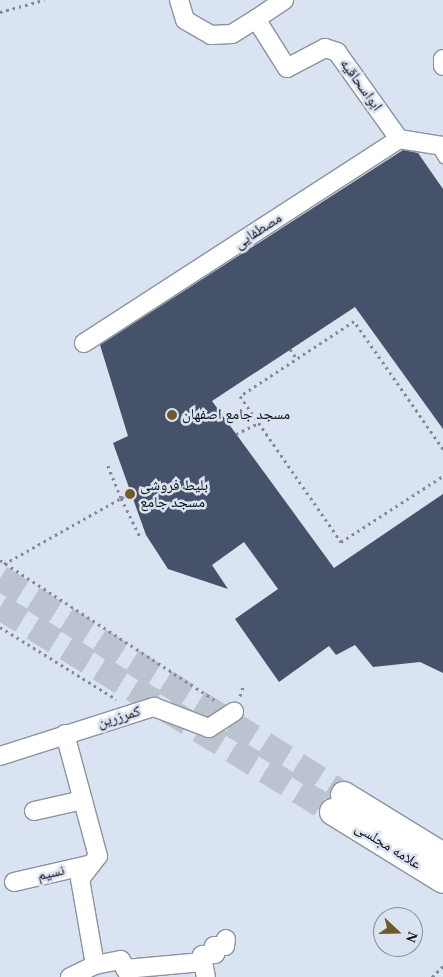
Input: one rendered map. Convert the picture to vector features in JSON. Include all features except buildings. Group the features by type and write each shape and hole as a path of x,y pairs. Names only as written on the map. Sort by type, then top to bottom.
{"main road":[{"name":"علامه مجلسی","path":"443,856 338,803 443,880"}],"street":[{"path":"179,0 184,20 211,35 232,34 284,0"},
{"name":"ابواسحاقیه","path":"256,19 287,68 325,48 337,52 399,138"},
{"path":"443,60 443,66"},
{"path":"399,138 441,150"},
{"name":"مصطفایی","path":"84,343 399,138"},
{"name":"کمرزرین","path":"0,756 136,711 154,707 209,728 234,712"},
{"path":"65,734 98,856 88,865 80,879 95,964"},
{"path":"34,811 84,800"},
{"name":"نسیم","path":"14,882 88,865"},
{"path":"70,977 95,964 121,960 127,973 204,970 202,955 215,954 214,946 225,946 226,939"}],"path":[{"path":"0,12 44,0"},
{"path":"443,449 354,320 240,396 341,542 443,476"},
{"path":"290,349 296,358"},
{"path":"236,434 260,423"},
{"path":"107,464 140,537"},
{"path":"4,564 130,494"},
{"path":"0,560 234,712"},
{"path":"0,626 136,711"},
{"path":"432,977 443,966"}],"tunnel":[{"path":"0,578 344,795"},
{"path":"0,607 333,812"}],"place":[{"name":"مسجد جامع اصفهان","path":"172,415"},
{"name":"بلیط فروشی مسجد جامع","path":"130,494"}]}
